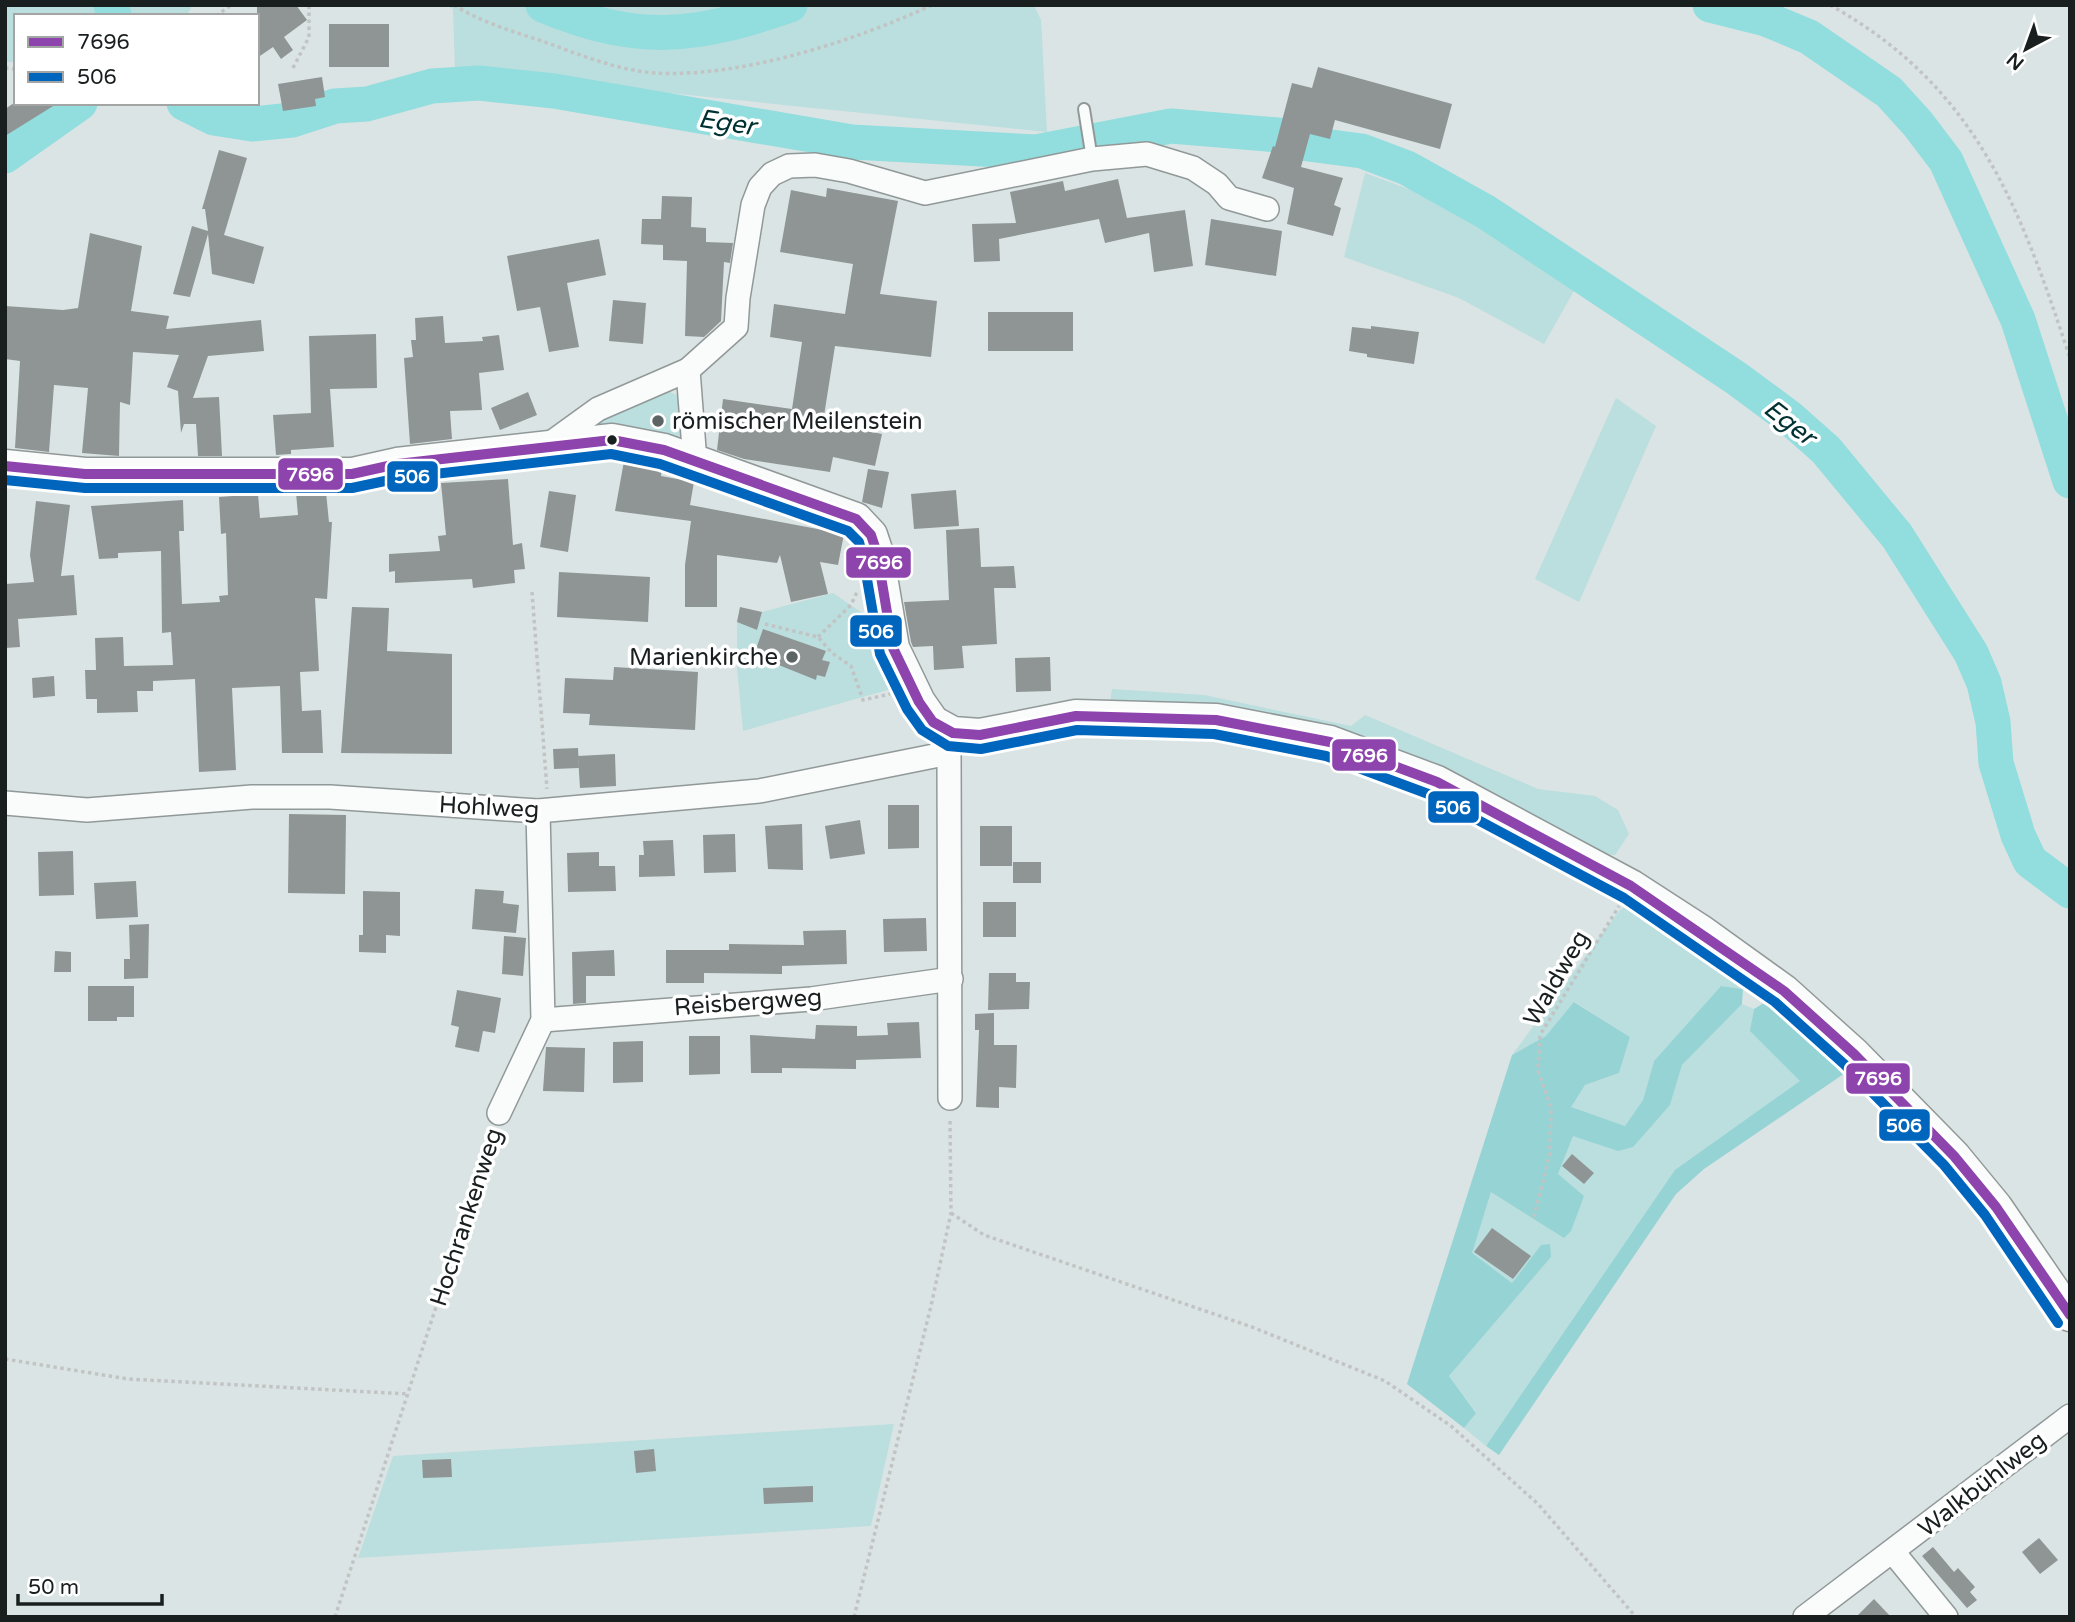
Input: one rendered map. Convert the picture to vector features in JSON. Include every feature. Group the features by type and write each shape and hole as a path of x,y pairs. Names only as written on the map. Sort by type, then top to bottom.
{"street":[{"path":"543,449 598,409 688,370 736,327 753,205 760,187 772,174 789,166 815,165 925,193 1091,159 1147,154 1193,168 1217,184 1229,198 1267,209"},
{"path":"688,370 695,462"},
{"path":"5,466 85,474 352,474 397,464 612,440 664,450 856,519 871,535 877,552 893,648 912,688 933,722 951,743 950,1098"},
{"path":"951,743 1076,716 1216,720 1329,742 1437,782 1631,886 1757,970 1854,1054 1954,1156 1996,1206 2070,1315"},
{"name":"Hohlweg","path":"5,803 87,810 252,797 330,797 538,811 759,791 951,743"},
{"name":"Hochrankenweg","path":"499,1113 543,1020 538,811"},
{"name":"Reisbergweg","path":"543,1020 811,999 951,979"},
{"name":"Walkbühlweg","path":"1805,1617 2070,1416"},
{"name":"Walkbühlweg","path":"1894,1552 1947,1617"}],"lane":[{"path":"1084,108 1091,159"}],"path":[{"path":"293,68 309,37 309,5"},
{"path":"454,5 475,19 600,61 652,72 682,73 806,52 903,19 932,5"},
{"path":"1830,5 1878,34 1913,64 1944,93 1973,131 2001,178 2049,296 2070,358"},
{"path":"818,638 851,605 858,589"},
{"path":"532,592 548,803 538,811"},
{"path":"765,624 818,638 832,653 851,666 863,700 912,688"},
{"name":"Waldweg","path":"1534,1217 1550,1153 1551,1107 1538,1071 1540,1035 1631,886"},
{"path":"854,1617 931,1306 951,1213 950,1098"},
{"name":"Hochrankenweg","path":"335,1617 410,1394 499,1113"},
{"path":"951,1213 984,1235 1252,1327 1385,1381 1451,1426 1538,1504 1636,1617"},
{"path":"5,1359 128,1379 410,1394"}],"shaded area":[{"path":"5,5 192,5 188,14 14,14 14,62 5,62"},
{"path":"445,5 1034,5 1041,20 1047,132 455,71 453,9"},
{"path":"1365,173 1444,202 1574,291 1544,344 1459,298 1344,257"},
{"path":"662,389 677,395 679,401 683,430 678,440 592,431 591,424"},
{"path":"1616,398 1656,426 1579,602 1535,579"},
{"path":"833,593 868,617 891,689 743,731 737,668 737,622 757,630 762,612"},
{"path":"1112,689 1204,695 1351,726 1365,715 1538,789 1595,796 1618,810 1629,834 1615,855 1598,854 1466,782 1110,703"},
{"path":"1635,899 1734,968 1743,989 1721,986 1654,1061 1643,1100 1625,1126 1570,1107 1585,1085 1619,1073 1630,1037 1575,1002 1547,1036 1512,1055 1619,911"},
{"path":"1721,986 1743,989 1742,1004 1682,1065 1670,1105 1633,1147 1618,1151 1573,1136 1558,1174 1584,1196 1571,1231 1564,1238 1491,1192 1472,1253 1512,1283 1541,1245 1550,1244 1551,1257 1449,1376 1476,1413 1464,1428 1407,1384 1512,1055 1546,1036 1574,1002 1630,1037 1619,1073 1585,1085 1571,1107 1625,1126 1643,1100 1654,1061"},
{"path":"1767,1001 1848,1071 1704,1169 1676,1194 1499,1455 1486,1446 1675,1170 1800,1081 1750,1031 1754,1009"},
{"path":"1742,1004 1754,1009 1751,1031 1801,1081 1675,1171 1486,1446 1464,1428 1476,1412 1449,1376 1551,1257 1541,1245 1512,1283 1471,1253 1491,1192 1558,1174 1573,1135 1618,1151 1670,1105 1682,1065"},
{"path":"894,1424 871,1526 358,1558 393,1456"}],"building":[{"path":"257,5 296,5 307,20 284,37 293,50 281,59 273,47 259,57"},
{"path":"329,24 389,24 389,67 329,67"},
{"path":"1318,67 1452,104 1440,149 1335,120 1330,139 1310,134 1301,167 1343,178 1334,205 1341,208 1333,236 1287,224 1294,188 1262,178 1273,146 1275,147 1292,83 1312,88"},
{"path":"322,77 325,97 315,99 316,106 283,111 278,84"},
{"path":"14,103 55,105 5,136 5,109"},
{"path":"219,150 247,158 224,235 264,247 254,284 212,274 208,234 190,297 173,294 192,226 208,231 205,209 202,209"},
{"path":"1118,179 1127,218 1185,210 1193,266 1154,272 1149,233 1105,243 1099,219 999,239 1000,261 974,262 972,224 1016,223 1010,192 1063,181 1065,191"},
{"path":"827,188 898,201 880,294 937,301 931,357 835,346 823,422 882,434 875,466 833,457 830,472 744,459 717,450 723,399 792,409 802,342 770,337 774,304 845,314 853,264 780,252 791,190 826,197"},
{"path":"662,196 692,197 691,227 706,228 706,242 733,243 730,263 724,262 721,321 704,337 685,336 687,261 663,260 663,245 641,244 642,219 661,219"},
{"path":"1211,219 1282,231 1276,276 1205,265"},
{"path":"90,233 142,246 131,311 169,316 166,329 261,320 264,351 208,356 193,398 219,397 222,456 198,456 196,424 184,424 181,433 178,391 167,387 179,355 133,352 130,405 120,402 119,456 82,453 88,388 54,385 49,452 15,448 20,361 5,359 5,306 63,310 78,308"},
{"path":"599,239 606,275 567,283 579,347 549,352 540,307 517,311 507,256"},
{"path":"613,300 646,303 643,344 609,341"},
{"path":"988,312 1073,312 1073,351 988,351"},
{"path":"443,316 445,343 483,341 482,337 499,335 504,370 479,373 482,410 450,411 452,439 410,444 404,358 413,357 411,340 416,340 415,318"},
{"path":"1371,326 1419,332 1414,364 1367,357 1367,354 1349,351 1352,327 1371,329"},
{"path":"376,334 377,388 330,389 334,447 291,450 291,454 276,455 273,415 311,413 309,336"},
{"path":"528,392 537,415 500,430 491,408"},
{"path":"624,461 662,469 661,476 694,482 690,505 844,534 838,565 820,562 828,594 791,602 780,555 777,563 717,555 717,607 685,607 685,565 691,521 615,511"},
{"path":"868,469 889,472 882,508 862,502"},
{"path":"508,479 513,545 522,543 525,569 514,570 515,583 473,588 472,579 395,583 395,571 389,572 389,554 440,551 438,536 446,535 441,483"},
{"path":"956,490 959,526 914,529 911,494"},
{"path":"549,491 576,495 568,552 540,547"},
{"path":"326,492 329,522 332,522 327,599 315,598 319,671 300,672 302,711 321,710 323,753 282,753 280,686 232,688 236,770 199,772 195,679 153,681 153,691 137,691 138,712 97,713 97,699 86,699 85,670 96,670 95,638 123,637 124,666 173,665 171,632 162,633 161,551 118,553 118,558 99,559 91,506 183,500 184,531 179,531 182,604 220,602 219,596 228,595 226,533 221,534 219,497 258,494 260,518 298,515 296,493"},
{"path":"36,501 70,505 61,576 74,575 77,615 18,619 20,647 5,648 5,584 34,582 30,555"},
{"path":"979,528 981,567 1014,566 1016,588 994,588 997,644 962,646 964,668 934,670 933,646 913,647 904,602 949,600 946,530"},
{"path":"559,572 650,577 648,622 557,617"},
{"path":"352,607 389,608 387,651 452,654 452,754 341,753"},
{"path":"740,607 762,612 757,630 737,622"},
{"name":"Marienkirche","path":"763,629 826,651 822,660 830,662 825,677 817,675 816,680 754,655"},
{"path":"1050,657 1051,691 1016,692 1015,658"},
{"path":"614,667 698,672 695,730 589,725 590,714 563,713 565,678 613,680"},
{"path":"54,676 55,696 33,698 32,678"},
{"path":"578,748 579,768 554,769 553,749"},
{"path":"615,754 616,786 580,788 578,756"},
{"path":"888,805 919,805 919,848 888,849"},
{"path":"289,814 346,815 345,894 288,893"},
{"path":"860,820 865,854 830,859 825,826"},
{"path":"802,824 803,870 768,869 765,826"},
{"path":"980,826 1012,826 1012,866 980,866"},
{"path":"735,834 736,872 704,873 703,835"},
{"path":"673,840 675,876 639,877 639,855 644,855 643,841"},
{"path":"73,851 74,895 39,896 38,852"},
{"path":"599,852 599,866 615,866 616,891 568,892 567,853"},
{"path":"1013,862 1041,862 1041,883 1013,883"},
{"path":"136,881 138,917 96,919 94,883"},
{"path":"475,889 504,891 503,903 519,905 516,933 472,929"},
{"path":"363,891 400,892 400,936 386,935 386,953 359,952 359,935 363,935"},
{"path":"983,902 1016,902 1016,937 983,937"},
{"path":"926,918 927,951 884,952 883,919"},
{"path":"149,924 148,978 124,979 124,959 130,959 129,925"},
{"path":"846,930 847,964 782,966 782,974 704,973 704,983 666,983 666,950 729,950 729,944 804,945 803,931"},
{"path":"504,936 526,938 523,976 502,974"},
{"path":"614,950 615,976 586,976 586,1003 573,1004 572,952"},
{"path":"55,951 71,952 71,972 54,972"},
{"path":"989,973 1016,973 1016,982 1030,982 1029,1009 988,1010"},
{"path":"88,986 134,986 134,1017 117,1017 117,1021 88,1021"},
{"path":"457,990 501,998 495,1033 483,1031 479,1052 455,1047 459,1027 451,1025"},
{"path":"994,1013 994,1045 1017,1045 1016,1088 999,1087 999,1108 976,1107 979,1030 975,1030 975,1014"},
{"path":"919,1022 921,1058 856,1060 856,1069 782,1068 782,1073 751,1073 750,1035 815,1039 816,1025 857,1026 857,1036 888,1035 887,1023"},
{"path":"689,1036 720,1036 720,1074 689,1075"},
{"path":"643,1041 643,1082 613,1083 613,1042"},
{"path":"546,1047 585,1048 584,1092 543,1091"},
{"path":"1572,1154 1594,1173 1584,1184 1562,1166"},
{"path":"1492,1228 1531,1256 1513,1279 1474,1252"},
{"path":"654,1449 656,1471 636,1473 634,1451"},
{"path":"451,1459 452,1477 423,1478 422,1460"},
{"path":"813,1486 813,1502 764,1504 763,1488"},
{"path":"2039,1538 2058,1560 2040,1574 2022,1552"},
{"path":"1933,1547 1954,1572 1958,1568 1975,1587 1970,1592 1977,1600 1967,1608 1922,1556"},
{"path":"1874,1599 1891,1617 1856,1617"}],"waterway":[{"path":"111,5 113,14"},
{"name":"Eger","path":"543,5 609,27 666,32 724,25 790,5"},
{"name":"Eger","path":"1710,5 1766,19 1809,37 1889,92 1946,161 2018,320 2070,481"},
{"name":"Eger","path":"188,105 214,118 252,124 292,120 335,106 367,104 432,86 479,83 554,91 852,142 1036,152 1171,126 1278,135"},
{"name":"Eger","path":"5,156 77,105"},
{"name":"Eger","path":"1308,144 1362,151 1407,168 1486,212 1736,378 1790,418 1826,450 1897,536 1971,653 1984,683 1993,722 1996,763 2018,835 2030,861 2070,891"}],"transit line":[{"name":"7696","path":"5,466 85,474 352,474 397,464 612,440 664,450 856,519 871,535 877,553 893,648 919,702 933,722 953,733 980,735 1076,716 1216,720 1330,742 1437,782 1631,886 1784,991 1854,1054 1954,1156 1996,1207 2070,1315"},
{"name":"506","path":"5,480 85,488 352,488 399,478 611,454 660,464 848,531 859,542 863,556 880,654 907,709 922,730 948,746 981,749 1077,730 1214,734 1326,756 1431,795 1624,898 1775,1002 1844,1064 1944,1165 1985,1215 2058,1323"}],"place":[{"name":"römischer Meilenstein","path":"658,421"},
{"name":"Marienkirche","path":"792,657"}]}
